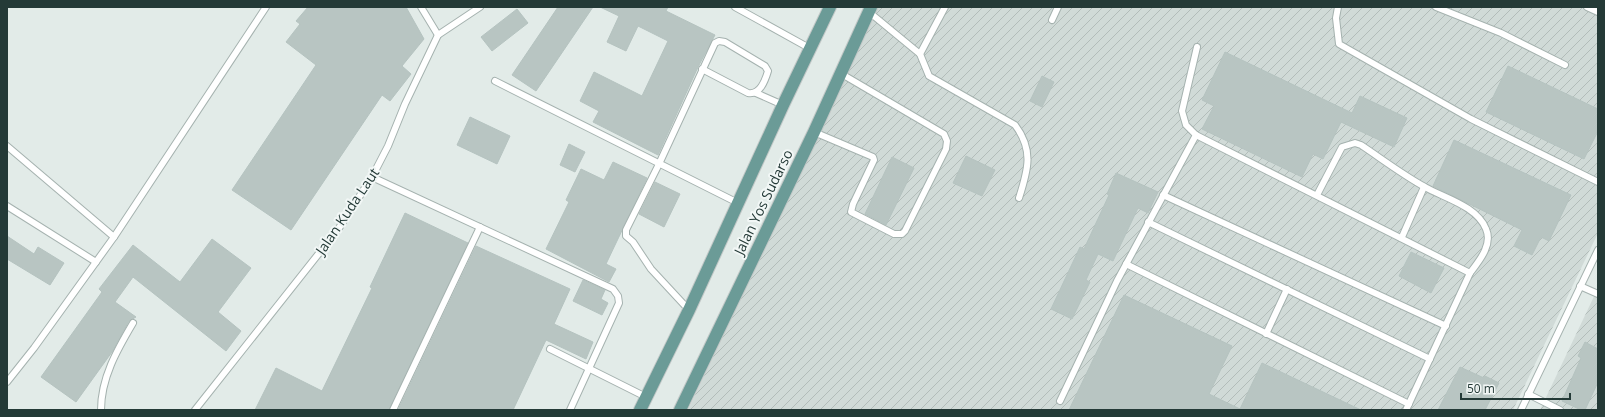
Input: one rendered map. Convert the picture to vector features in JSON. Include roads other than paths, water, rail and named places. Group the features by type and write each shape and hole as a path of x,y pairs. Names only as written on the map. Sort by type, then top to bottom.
{"main road":[{"name":"Jalan Yos Sudarso","path":"640,410 690,310 783,105 830,7"},
{"name":"Jalan Yos Sudarso","path":"680,410 814,132 870,10"}],"lane":[{"path":"7,382 34,348 114,237 266,7"},
{"path":"422,7 438,35 480,7"},
{"path":"735,7 810,49"},
{"path":"920,54 945,7"},
{"path":"1052,20 1058,7"},
{"path":"1338,7 1336,18 1339,44 1471,119 1598,182"},
{"path":"1436,7 1501,33 1565,65"},
{"path":"1587,7 1598,12"},
{"path":"870,10 920,54 929,76 1016,125 1024,136 1028,155 1026,175 1019,198"},
{"name":"Jalan Kuda Laut","path":"195,410 339,228 372,177 388,146 405,104 438,35"},
{"path":"690,310 651,269 633,242 626,236 626,230 659,164 715,43 719,41 726,42 767,69 768,74 756,93"},
{"path":"1196,47 1182,111 1186,125 1196,135 1402,237 1470,273"},
{"path":"702,69 748,93 756,93 783,105"},
{"path":"814,132 873,157 874,160 853,204 851,212 894,234 902,234 905,231 946,150 947,141 944,134 840,74"},
{"path":"495,81 738,203"},
{"path":"1060,402 1126,264 1196,135"},
{"path":"1126,264 1408,407 1470,273 1483,255 1487,244 1487,230 1480,219 1469,210 1424,187 1361,144 1355,143 1342,148 1317,195"},
{"path":"7,146 114,237"},
{"path":"372,177 613,289 618,296 620,303 570,410"},
{"path":"1402,237 1424,187"},
{"path":"1163,195 1446,326"},
{"path":"7,206 96,262"},
{"path":"1148,222 1430,359"},
{"path":"393,410 480,227"},
{"path":"1521,410 1598,250"},
{"path":"1580,286 1598,294"},
{"path":"1266,334 1288,289"},
{"path":"101,410 102,388 114,356 133,323"},
{"path":"550,349 646,397"},
{"path":"1528,394 1560,410"}]}
